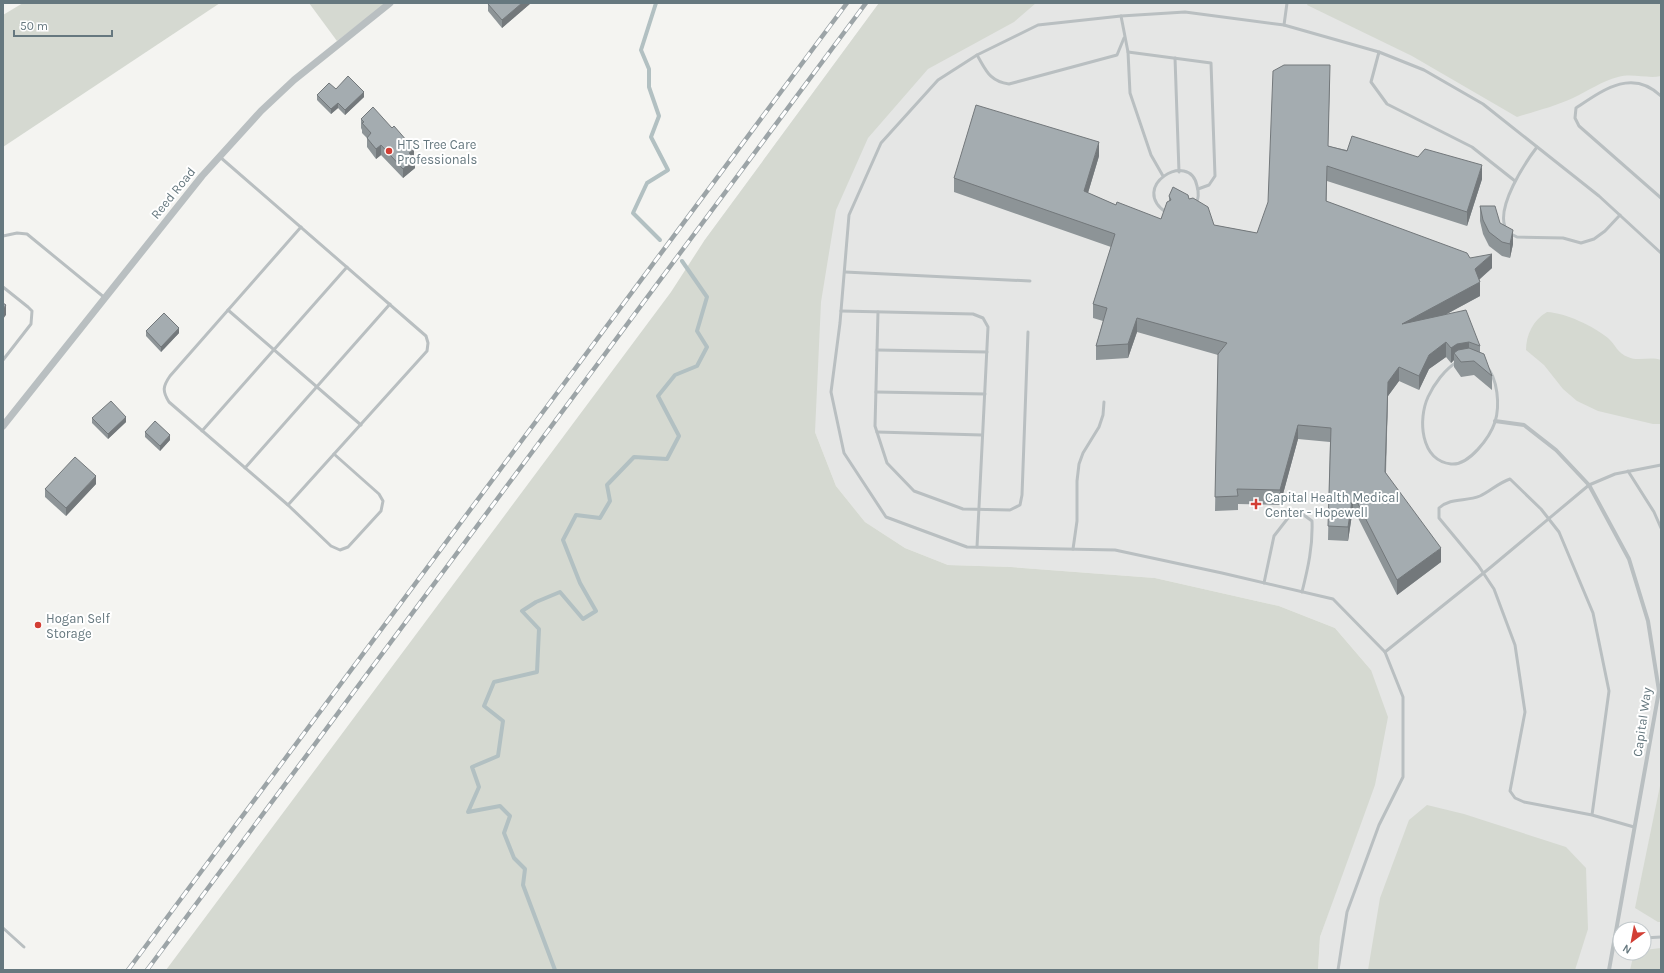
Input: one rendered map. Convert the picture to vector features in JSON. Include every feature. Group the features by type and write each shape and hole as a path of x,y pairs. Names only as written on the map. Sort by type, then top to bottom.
{"street":[{"name":"Reed Road","path":"3,426 219,156 261,111 294,80 390,3"},
{"name":"Capital Way","path":"1495,421 1524,425 1556,450 1589,485 1628,559 1648,621 1660,691 1617,921"},
{"name":"Capital Way","path":"1609,970 1612,951"}],"lane":[{"path":"1284,26 1287,3"},
{"path":"1338,970 1347,912 1379,825 1404,777 1403,697 1385,652 1332,599 1115,550 967,547 886,518 844,453 831,392 845,272 849,215 881,143 938,80 976,55 1038,24 1121,16 1185,12 1284,26 1379,52 1424,70 1483,104 1599,196 1661,253"},
{"path":"1121,16 1124,38 1128,52 1132,100 1152,155 1163,176"},
{"path":"976,55 988,74 999,82 1009,84 1117,55 1124,38"},
{"path":"1128,52 1211,63 1215,176 1208,185 1198,189"},
{"path":"1379,52 1371,82 1387,104 1472,147 1516,181"},
{"path":"1175,58 1179,172"},
{"path":"1661,96 1651,86 1627,81 1600,91 1576,108 1575,118 1579,126 1661,198"},
{"path":"1537,147 1525,163 1504,208 1502,222 1506,231 1517,237 1563,238 1582,242 1594,239 1605,231 1620,215"},
{"path":"219,156 426,336 428,343 427,351 288,505"},
{"path":"1168,213 1160,208 1154,195 1158,181 1163,176 1174,171 1186,173 1192,176 1196,182 1199,196 1193,209"},
{"path":"301,227 170,376 164,385 164,394 169,402 288,505 331,546 340,550 348,547 381,511 383,501 379,494 334,454"},
{"path":"3,236 17,233 27,234 105,298"},
{"path":"202,431 347,267"},
{"path":"845,272 1030,281"},
{"path":"3,287 32,311 30,324 3,360"},
{"path":"245,468 390,304"},
{"path":"228,310 361,425"},
{"path":"841,311 973,314 983,318 988,326 977,547"},
{"path":"878,312 875,426 887,463 914,491 963,509 1010,510 1020,505 1022,495 1028,332"},
{"path":"877,350 987,352"},
{"path":"1469,359 1485,366 1493,379 1497,402 1495,421 1477,452 1464,461 1452,464 1440,460 1429,451 1423,428 1426,402 1435,384 1458,362 1469,359"},
{"path":"876,392 984,394"},
{"path":"1073,549 1077,521 1077,481 1079,464 1083,453 1099,427 1103,415 1104,402"},
{"path":"877,432 982,435"},
{"path":"1385,652 1550,519 1589,485 1615,474 1661,465"},
{"path":"1628,471 1654,512 1661,528"},
{"path":"1592,815 1609,691 1593,614 1559,532 1550,519 1510,479 1498,483 1480,496 1446,502 1439,508 1439,518 1484,573 1494,589 1515,645 1525,712 1510,791 1515,798 1524,802 1592,815 1634,827"},
{"path":"1264,583 1274,536 1288,518 1301,513 1312,521 1313,536 1302,592"},
{"path":"3,928 24,947"}],"shaded area":[{"path":"23,3 220,3 3,147 3,15"},
{"path":"309,3 386,3 337,41"},
{"name":"Capital Health Medical Center - Hopewell","path":"879,3 1659,3 1661,5 1661,970 1318,970 1320,937 1345,865 1371,670 1335,628 1279,606 1155,578 1011,567 948,565 905,548 865,522 836,486 815,432 704,241"},
{"path":"879,3 1036,3 1014,22 928,69 868,138 836,210 821,302 815,432 836,486 865,522 905,548 948,565 1011,567 1155,578 1279,606 1335,628 1371,670 1388,717 1375,785 1320,937 1318,970 166,970 671,292 704,241"},
{"path":"1308,3 1659,3 1661,5 1661,76 1618,77 1566,101 1517,117 1412,56 1307,5"},
{"path":"1547,312 1571,318 1595,329 1608,338 1625,356 1636,359 1661,360 1661,424 1653,424 1598,411 1577,401 1563,389 1544,365 1526,350 1527,339 1531,328 1542,315"},
{"path":"1661,781 1661,922 1658,922 1635,908"},
{"path":"1427,805 1464,814 1566,847 1586,868 1588,929 1575,970 1368,970 1380,898 1409,820"},
{"path":"1661,948 1661,970 1630,970 1632,961 1652,961 1652,949"}],"building":[{"path":"522,3 502,20 488,4"},
{"name":"Capital Health Medical Center - Hopewell","path":"1284,65 1330,65 1328,146 1347,151 1352,136 1418,157 1425,149 1482,165 1467,212 1327,166 1326,201 1467,253 1470,258 1492,254 1475,269 1480,282 1402,324 1466,310 1480,346 1469,342 1457,344 1451,348 1446,342 1429,355 1419,376 1399,367 1388,382 1385,472 1441,548 1397,580 1353,494 1348,527 1328,526 1331,428 1298,425 1280,490 1237,489 1238,496 1215,497 1218,354 1227,343 1137,318 1128,344 1096,346 1107,308 1093,304 1115,234 954,178 976,105 1099,142 1084,191 1116,205 1117,202 1161,219 1167,202 1171,200 1169,196 1173,187 1188,195 1189,199 1193,198 1208,207 1214,225 1257,233 1268,202 1273,71"},
{"path":"348,76 364,92 345,110 338,103 331,109 317,95 329,83 336,89"},
{"name":"HTS Tree Care Professionals","path":"373,107 392,128 394,126 414,149 409,153 415,159 403,169 381,145 376,149 367,138 371,133 362,123 364,122 361,119"},
{"path":"1480,206 1495,206 1500,223 1513,230 1510,244 1502,242 1489,232 1483,220"},
{"path":"164,313 179,328 161,347 146,331"},
{"path":"1469,348 1484,354 1492,376 1474,361 1461,362 1454,353 1458,350"},
{"path":"111,401 126,417 108,434 92,418"},
{"path":"155,421 170,435 160,446 145,432"},
{"path":"75,457 96,476 66,508 45,489"}],"waterway":[{"path":"656,3 641,50 649,69 649,87 659,116 651,137 668,170 647,183 633,213 660,240"},
{"path":"555,970 523,885 525,869 514,858 504,833 510,816 500,806 468,812 479,787 472,767 498,756 503,721 484,706 494,682 537,672 539,629 522,611 536,602 560,592 583,619 596,611 580,583 563,540 576,515 600,518 610,501 607,485 634,457 667,459 679,436 658,396 675,375 697,366 707,347 697,331 707,297 682,261"}],"railway":[{"path":"128,970 847,3"},
{"path":"147,970 866,3"}],"place":[{"name":"HTS Tree Care Professionals","path":"389,151"},
{"name":"Capital Health Medical Center - Hopewell","path":"1256,504"},
{"name":"Hogan Self Storage","path":"38,625"}]}
